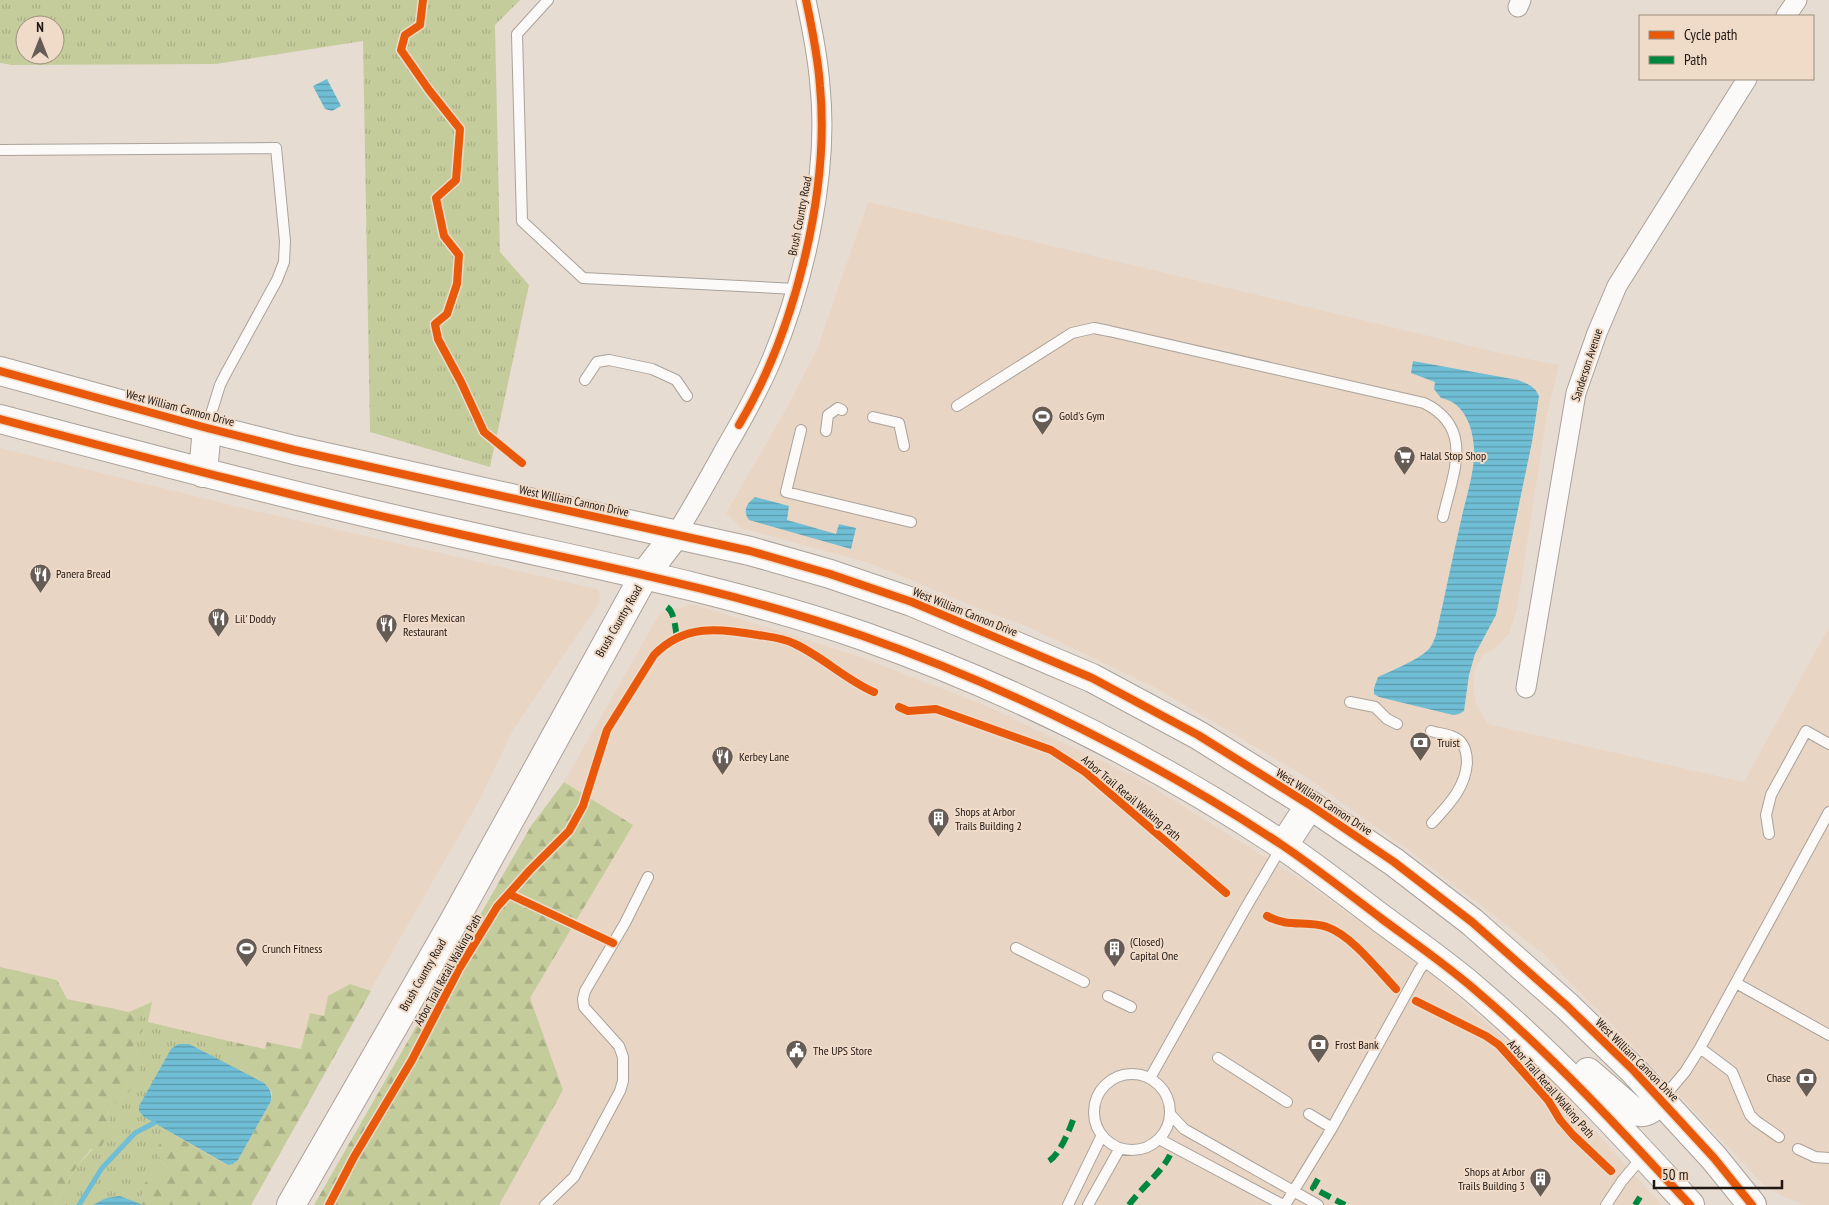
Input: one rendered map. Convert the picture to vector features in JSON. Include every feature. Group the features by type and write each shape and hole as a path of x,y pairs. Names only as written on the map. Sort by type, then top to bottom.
{"main road":[{"name":"West William Cannon Drive","path":"0,371 294,450 750,551 830,574 912,602 1002,638 1092,678 1198,735 1310,805 1394,862 1472,922 1567,1006 1634,1071 1714,1158 1752,1205"},
{"path":"0,419 202,473 457,534 645,574 750,601 863,636 953,671 1052,714 1111,743 1203,796 1283,846 1473,988 1570,1077 1690,1205"},
{"path":"202,473 207,428"},
{"name":"Brush Country Road","path":"291,1205 454,921 645,574 676,534"},
{"path":"1283,846 1310,805"},
{"path":"1495,1008 1532,1027 1559,1046 1632,1110 1646,1113 1662,1100"}],"street":[{"name":"Brush Country Road","path":"676,534 753,401 772,358 796,289 812,221 822,139 820,87 813,32 806,0"},
{"path":"1787,15 1797,0"},
{"name":"Sanderson Avenue","path":"1526,688 1576,393 1596,333 1617,286 1746,80"}],"lane":[{"path":"548,0 517,34 522,221 583,278 796,289"},
{"path":"0,150 276,148 285,241 284,262 277,280 220,385 207,428"},
{"path":"957,406 1072,333 1094,328 1109,331 1424,403 1437,410 1447,419 1455,434 1458,454 1443,517"},
{"path":"585,380 597,362 609,360 623,362 652,369 676,380 687,396"},
{"path":"826,431 828,415 838,408 842,410"},
{"path":"873,417 899,423 904,446"},
{"path":"801,430 786,492 911,522"},
{"path":"1350,702 1375,708 1387,719 1397,724"},
{"path":"1431,731 1454,737 1461,742 1467,756 1462,784 1432,823"},
{"path":"1769,834 1766,815 1771,795 1806,732 1829,744"},
{"path":"1662,1100 1685,1072 1700,1048 1829,812"},
{"path":"1150,1078 1245,908 1283,846"},
{"path":"545,1205 574,1177 620,1091 624,1070 623,1057 619,1046 584,1007 583,999 585,991 625,923 648,877"},
{"path":"1016,948 1084,982"},
{"path":"1160,1139 1284,1205 1332,1128 1420,969 1431,956"},
{"path":"1736,982 1829,1035"},
{"path":"1108,996 1131,1007"},
{"path":"1700,1048 1732,1072 1750,1115 1779,1137"},
{"path":"1218,1058 1287,1102"},
{"path":"1130,1074 1141,1075 1158,1083 1168,1098 1170,1115 1169,1124 1160,1139 1145,1148 1128,1150 1110,1143 1102,1135 1094,1116 1098,1096 1103,1087 1111,1080 1130,1074"},
{"path":"1309,1114 1332,1128"},
{"path":"1170,1115 1184,1129 1318,1205"},
{"path":"1068,1205 1102,1135"},
{"path":"1088,1205 1120,1148"},
{"path":"1798,1149 1815,1157 1829,1158"},
{"path":"1606,1205 1622,1181 1644,1155"}],"shaded area":[{"path":"868,202 1504,354 1559,365 1547,414 1517,609 1509,633 1499,645 1483,655 1475,669 1473,687 1476,704 1488,724 1744,782 1829,627 1829,1205 1806,1205 1784,1197 1764,1185 1546,956 1411,852 1306,777 1156,688 1026,626 869,563 741,528 726,513 788,406 818,347"},
{"path":"0,448 243,508 597,589 600,594 599,603 513,730 479,801 247,1205 0,1205"},
{"path":"693,604 858,656 989,707 1141,780 1305,882 1435,977 1546,1077 1662,1205 499,1205 563,1090 530,998 633,825 564,782 660,613"}],"green space":[{"path":"0,0 520,0 495,25 500,252 529,285 490,467 370,432 363,41 216,64 65,65 65,15 15,15 15,65 0,63"},
{"path":"564,782 633,825 530,998 563,1090 499,1205 314,1205 531,826"},
{"path":"0,967 57,980 67,999 129,1012 138,1018 143,1030 133,1045 140,1058 141,1076 128,1093 107,1110 110,1130 100,1149 91,1149 77,1166 54,1205 0,1205"},
{"path":"350,984 371,991 251,1205 142,1205 141,1197 145,1182 158,1178 168,1168 155,1150 165,1138 174,1135 227,1165 233,1164 238,1160 271,1101 272,1093 269,1088 247,1070 236,1055 233,1042 265,1049 267,1042 301,1049 310,1013 324,1016 328,996"},
{"path":"152,1002 148,1022 233,1042 242,1063 269,1088 228,1165 174,1135 161,1160 168,1168 164,1174 153,1181 143,1205 54,1205 77,1166 110,1130 107,1110 128,1093 140,1058 133,1045 138,1018 129,1012"}],"water":[{"path":"327,79 341,106 332,111 325,109 313,86"},
{"path":"1413,361 1518,380 1528,384 1539,396 1532,442 1496,615 1475,654 1469,675 1464,711 1453,715 1379,697 1374,694 1378,677 1417,658 1431,647 1434,641 1473,465 1474,448 1472,432 1466,417 1456,405 1449,400 1441,398 1434,389 1435,382 1411,373"},
{"path":"755,497 789,506 787,520 836,534 839,524 856,528 851,549 749,520 746,507"},
{"path":"178,1044 189,1044 264,1083 270,1091 271,1101 238,1160 233,1164 228,1165 144,1117 139,1111 139,1106 171,1049"},
{"path":"120,1196 143,1205 93,1205 106,1198"}],"waterway":[{"path":"79,1205 102,1168 135,1133 154,1123"}],"marked path":[{"path":"667,607 673,617 677,637"},
{"path":"1049,1161 1061,1147 1074,1117"},
{"path":"1129,1205 1162,1168 1170,1155"},
{"path":"1318,1179 1313,1188 1345,1205"},
{"path":"1635,1205 1640,1197"}],"cycle path":[{"path":"423,0 420,25 405,35 401,50 429,90 460,129 456,180 436,198 444,236 459,255 457,284 447,314 435,324 438,339 461,382 484,432 522,463"},
{"path":"739,425 759,388 791,306 804,261 813,216 822,128 818,64 806,0"},
{"path":"0,371 294,450 750,551 830,574 912,602 1092,678 1198,735 1310,805 1394,862 1472,922 1567,1006 1634,1071 1714,1158 1752,1205"},
{"name":"Arbor Trail Retail Walking Path","path":"0,419 170,464 341,506 712,591 863,636 918,656 1026,702 1131,755 1233,813 1282,845 1440,962 1503,1014 1531,1040 1612,1121 1690,1205"},
{"name":"Arbor Trail Retail Walking Path","path":"329,1205 354,1157 412,1060 459,969 497,907 569,831 583,806 607,730 654,655 665,645 677,638 703,631 730,631 773,637 786,640 805,649 874,692"},
{"name":"Arbor Trail Retail Walking Path","path":"899,707 908,711 936,709 1051,750 1085,772 1226,893"},
{"path":"509,894 613,943"},
{"path":"1267,916 1282,922 1320,925 1336,931 1355,945 1396,989"},
{"name":"Arbor Trail Retail Walking Path","path":"1416,1001 1486,1036 1499,1045 1548,1100 1560,1120 1573,1135 1611,1171"}],"place":[{"name":"Gold's Gym","path":"1043,435"},
{"name":"Halal Stop Shop","path":"1404,475"},
{"name":"Panera Bread","path":"40,593"},
{"name":"Lil' Doddy","path":"219,638"},
{"name":"Flores Mexican Restaurant","path":"387,644"},
{"name":"Truist","path":"1421,762"},
{"name":"Kerbey Lane","path":"723,776"},
{"name":"Shops at Arbor Trails Building 2","path":"939,838"},
{"name":"Crunch Fitness","path":"246,968"},
{"name":"(Closed) Capital One","path":"1114,968"},
{"name":"Frost Bank","path":"1319,1064"},
{"name":"The UPS Store","path":"797,1070"},
{"name":"Chase","path":"1807,1097"},
{"name":"Shops at Arbor Trails Building 3","path":"1541,1198"}]}
